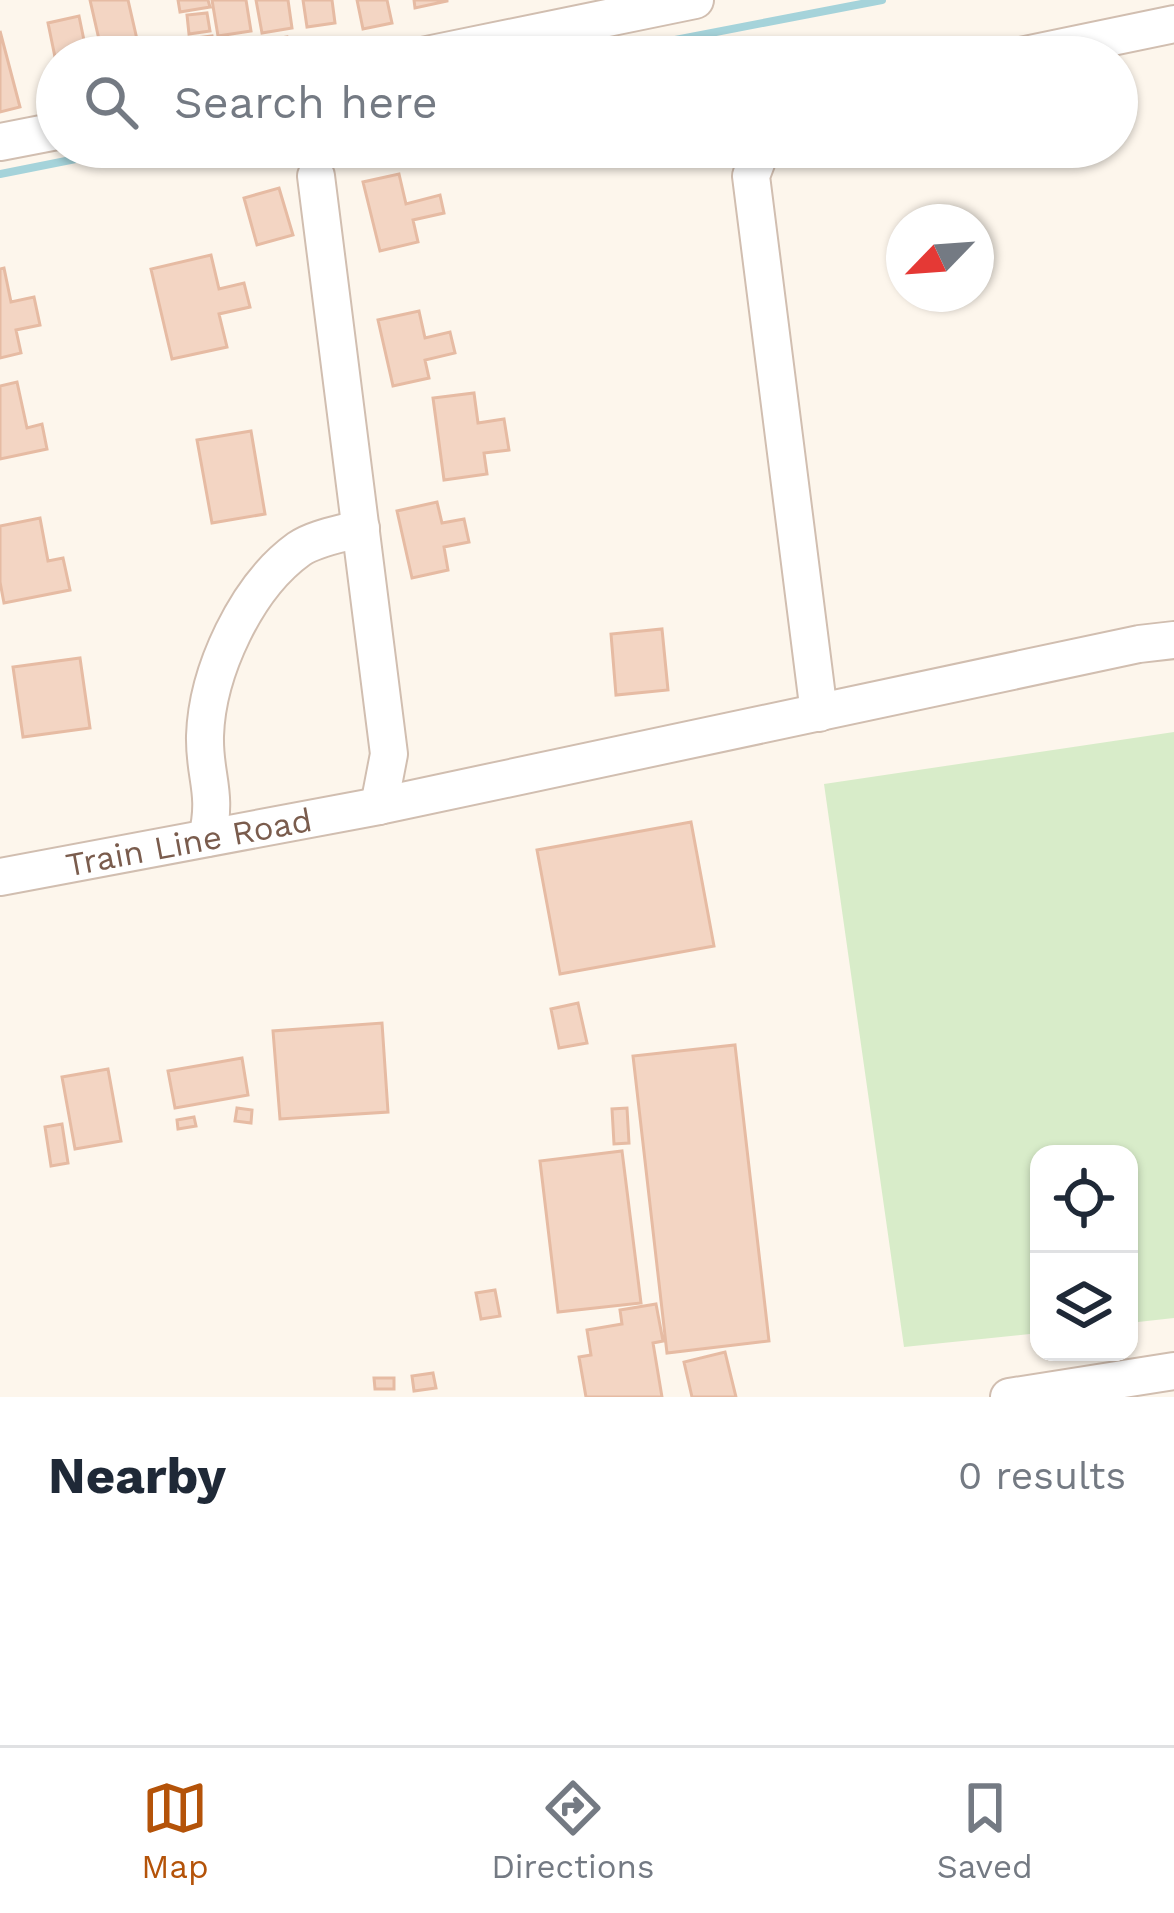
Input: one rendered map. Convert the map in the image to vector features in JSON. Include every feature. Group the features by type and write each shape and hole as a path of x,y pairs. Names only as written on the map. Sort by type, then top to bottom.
{"street":[{"path":"520,36 695,0"},
{"path":"1117,36 1174,24"},
{"path":"0,142 36,135"},
{"path":"754,168 751,176 819,713"},
{"path":"316,176 389,754 379,806"},
{"path":"207,838 214,806 205,738 214,672 263,582 302,547 361,528"},
{"name":"Train Line Road","path":"0,877 379,806 1174,640"},
{"path":"1009,1397 1174,1371"}],"green space":[{"path":"1174,732 1174,1318 1138,1322 1138,1145 1030,1145 1030,1334 904,1347 824,784"}],"building":[{"path":"90,0 128,0 136,36 98,36"},
{"path":"178,0 208,0 210,7 180,12"},
{"path":"212,0 246,0 251,31 218,36"},
{"path":"256,0 288,0 292,28 262,33"},
{"path":"303,0 332,0 335,23 307,27"},
{"path":"357,0 387,0 392,23 363,29"},
{"path":"414,0 447,0 447,1 415,8"},
{"path":"207,13 210,31 189,34 187,15"},
{"path":"79,16 83,36 51,36 48,23"},
{"path":"0,31 20,107 0,112"},
{"path":"399,174 406,204 440,195 444,213 413,220 418,242 380,251 363,182"},
{"path":"279,188 293,235 257,245 244,198"},
{"path":"211,255 219,289 244,283 250,307 219,314 227,347 172,359 151,269"},
{"path":"4,268 11,302 34,297 40,325 16,330 21,353 0,358 0,269"},
{"path":"419,311 425,338 450,332 455,353 425,360 429,378 393,386 378,320"},
{"path":"17,382 27,428 42,424 47,449 0,459 0,386"},
{"path":"474,393 478,423 504,419 509,450 484,453 487,474 444,480 433,398"},
{"path":"251,431 265,514 212,523 197,440"},
{"path":"437,502 442,523 464,519 469,542 444,547 448,570 412,578 397,511"},
{"path":"40,518 48,561 63,558 70,590 4,603 0,526"},
{"path":"662,629 668,690 616,695 611,634"},
{"path":"80,658 90,728 23,737 13,667"},
{"path":"691,822 714,946 560,974 537,850"},
{"path":"578,1003 587,1043 559,1048 551,1009"},
{"path":"382,1023 388,1112 280,1119 273,1031"},
{"path":"735,1045 769,1341 667,1353 633,1056"},
{"path":"242,1058 248,1095 175,1108 168,1071"},
{"path":"108,1069 121,1141 75,1149 62,1077"},
{"path":"237,1108 252,1110 251,1123 235,1121"},
{"path":"627,1108 629,1143 614,1144 612,1109"},
{"path":"194,1117 196,1126 178,1129 177,1120"},
{"path":"62,1124 68,1163 51,1166 45,1127"},
{"path":"622,1151 641,1303 558,1312 540,1161"},
{"path":"495,1290 500,1316 481,1319 476,1293"},
{"path":"656,1304 663,1341 653,1343 662,1397 586,1397 579,1357 591,1355 587,1330 622,1324 620,1310"},
{"path":"725,1352 736,1397 692,1397 684,1362"},
{"path":"433,1373 436,1388 414,1391 412,1376"},
{"path":"374,1378 394,1378 394,1389 375,1389"}],"waterway":[{"path":"696,36 882,0"},
{"path":"0,174 36,167"}]}
